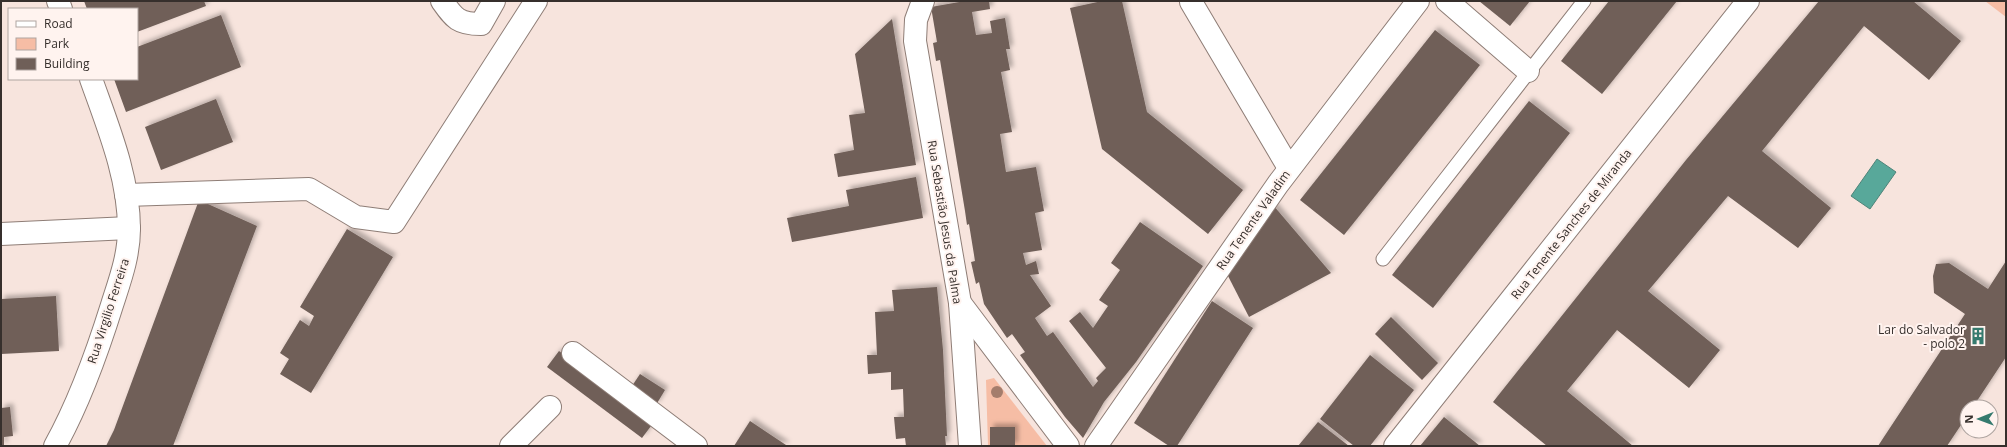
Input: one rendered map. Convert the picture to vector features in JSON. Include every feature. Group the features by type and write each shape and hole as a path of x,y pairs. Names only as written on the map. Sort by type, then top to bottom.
{"street":[{"path":"442,1 454,18 467,24 481,24 494,1"},
{"path":"126,195 309,188 356,217 394,222 536,1"},
{"name":"Rua Sebastião Jesus da Palma","path":"923,1 916,20 915,41 960,304 970,446"},
{"name":"Rua Tenente Valadim","path":"1096,446 1289,168 1418,1"},
{"path":"1447,1 1528,71"},
{"name":"Rua Tenente Sanches de Miranda","path":"1395,446 1748,1"},
{"path":"1191,2 1289,168"},
{"name":"Rua Virgilio Ferreira","path":"54,446 64,429 102,338 127,259 129,228 126,195 115,146 91,80"},
{"path":"1,234 129,228"},
{"path":"960,304 1068,446"},
{"path":"573,353 696,446"},
{"path":"511,446 550,407"}],"lane":[{"path":"1382,259 1584,1"}],"green space":[{"path":"1985,1 2006,1 2006,17"},
{"path":"994,378 1047,446 988,446 986,380"}],"water":[{"path":"1877,159 1896,172 1870,209 1851,196"}],"building":[{"path":"84,1 204,1 206,6 138,32 138,8 87,8"},
{"path":"965,1 989,1 990,9 972,12 976,35 992,33 990,21 1005,18 1010,49 1006,49 1010,70 1001,72 1012,132 1000,134 1006,172 1036,167 1044,211 1035,213 1042,250 1023,253 1026,265 1036,261 1039,274 1030,275 1051,306 1035,318 1047,336 1053,332 1093,387 1098,381 1096,378 1106,368 1069,321 1080,312 1093,328 1108,306 1099,300 1120,270 1111,263 1140,222 1203,266 1136,362 1104,402 1083,438 1065,417 1020,355 1025,352 1012,334 1007,338 984,304 979,282 976,284 971,262 975,261 969,224 967,225 940,60 936,61 933,43 937,42 931,7"},
{"path":"1102,1 1122,1 1147,112 1243,190 1208,234 1102,149 1070,8"},
{"path":"1479,1 1530,1 1510,26"},
{"path":"1609,1 1677,1 1602,94 1561,61"},
{"path":"1819,1 1913,1 1961,41 1929,80 1864,26 1762,151 1831,208 1798,248 1728,196 1648,291 1720,350 1689,388 1617,330 1567,391 1633,446 1547,446 1493,402 1686,160"},
{"path":"221,15 241,67 126,112 114,80 138,80 138,47"},
{"path":"892,19 916,165 838,177 834,154 854,150 849,115 865,113 855,54"},
{"path":"1435,30 1480,65 1344,235 1300,200"},
{"path":"216,99 233,142 161,170 145,127"},
{"path":"1529,101 1570,133 1433,308 1392,275"},
{"path":"916,177 923,218 792,242 787,218 849,206 846,190"},
{"path":"199,200 257,226 173,446 106,446 114,430"},
{"path":"1273,205 1331,273 1249,317 1227,274"},
{"path":"347,229 393,257 311,393 280,374 289,359 280,353 300,320 309,326 314,316 300,307"},
{"name":"Lar do Salvador - polo 2","path":"2006,261 2006,357 1978,399 1959,399 1959,428 1947,446 1878,446 1965,314 1934,293 1933,276 1936,264 1949,263 1988,289"},
{"path":"937,287 943,350 947,436 945,436 946,446 906,446 905,438 896,439 894,417 904,417 903,389 891,390 891,372 868,374 867,355 877,355 875,312 894,311 892,290"},
{"path":"56,296 59,351 1,354 1,299"},
{"path":"1212,301 1253,328 1177,446 1169,446 1134,423"},
{"path":"1391,317 1438,363 1422,380 1375,334"},
{"path":"559,351 654,422 642,438 547,367"},
{"path":"1370,355 1414,390 1370,446 1354,446 1320,419"},
{"path":"640,374 665,390 656,405 630,389"},
{"path":"10,407 13,436 4,437 4,446 1,446 1,408"},
{"path":"1444,417 1480,446 1420,446"},
{"path":"750,421 786,445 734,446"},
{"path":"1318,422 1349,446 1298,446"},
{"path":"990,427 1015,427 1015,446 990,446"}],"place":[{"name":"Lar do Salvador - polo 2","path":"1978,336"}]}
